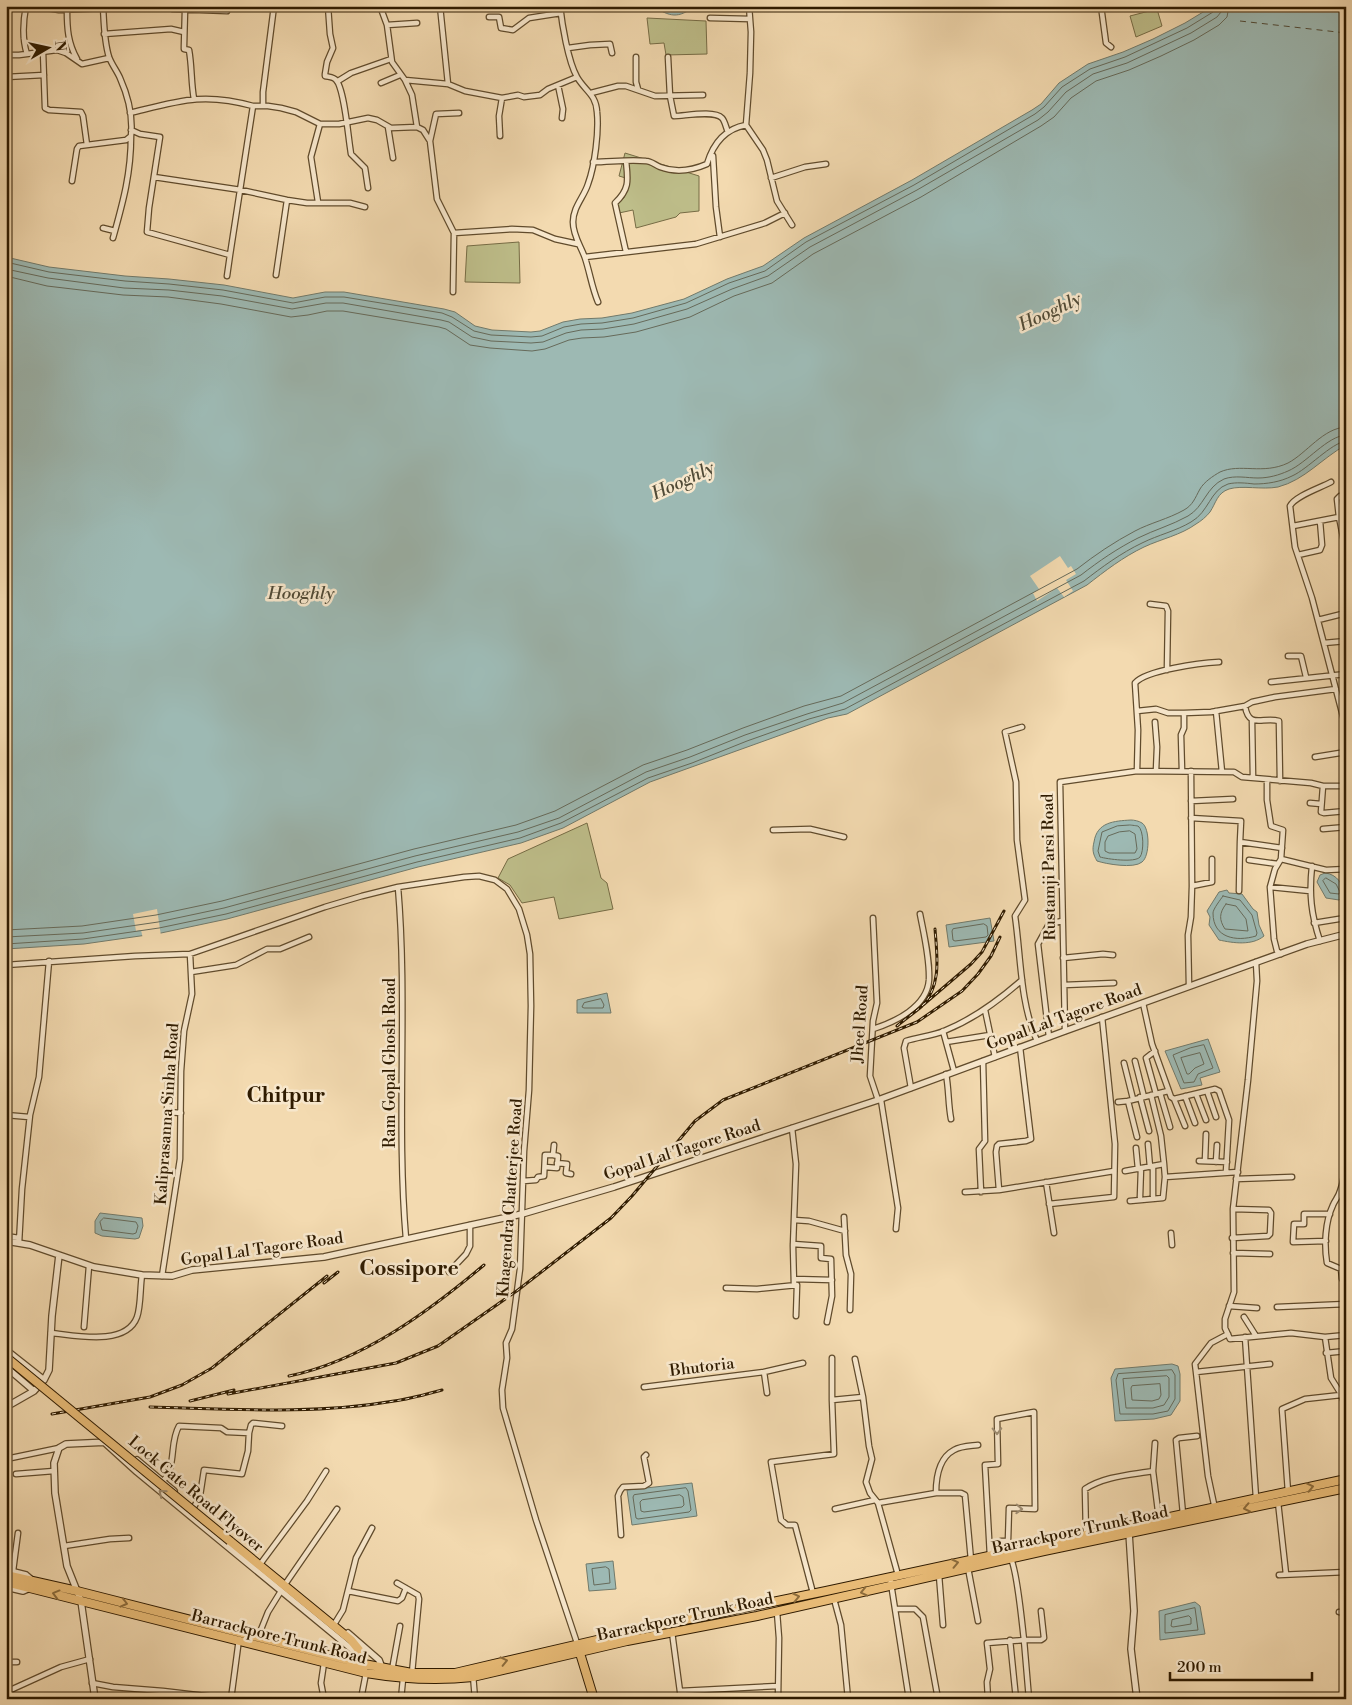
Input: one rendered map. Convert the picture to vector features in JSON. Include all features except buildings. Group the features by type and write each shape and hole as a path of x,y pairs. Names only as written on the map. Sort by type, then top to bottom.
{"main road":[{"name":"Lock Gate Road Flyover","path":"6,1357 356,1646 366,1673"},
{"name":"Barrackpore Trunk Road","path":"28,1584 81,1601 240,1637 258,1637 363,1661 382,1672 403,1679 473,1678 672,1632 777,1612 1129,1533 1216,1511 1256,1498 1346,1479"},
{"name":"Barrackpore Trunk Road","path":"28,1584 77,1591 366,1673 392,1670 412,1673 455,1673 577,1644 1183,1514 1278,1502 1346,1488"},
{"path":"8,1572 28,1584"},
{"path":"6,1582 28,1584"},
{"path":"751,1606 752,1617"},
{"path":"577,1644 594,1699"}],"street":[{"path":"26,6 23,29 24,45 27,54"},
{"path":"34,6 66,10 103,7 104,34 110,58 123,87 130,113 131,130 127,184 113,238"},
{"path":"262,106 274,6"},
{"path":"328,6 333,48 327,62 325,74 338,81 347,122 350,147 352,154 365,168 368,188"},
{"path":"380,6 387,25 391,59 394,67 405,80 412,95 417,127"},
{"path":"440,6 448,84"},
{"path":"560,6 568,48 577,77 595,100 598,122 594,162 588,185 576,207 574,216 574,232 585,257 598,302"},
{"path":"749,6 750,73 746,125 763,150 777,201 792,225"},
{"path":"1101,6 1106,43 1111,47"},
{"path":"172,8 227,12"},
{"path":"66,10 67,34 70,46 79,62"},
{"path":"185,10 184,49 189,50 192,63 191,78 194,99"},
{"path":"490,17 499,17 501,28 513,30 529,18 561,13"},
{"path":"710,18 750,19"},
{"path":"387,25 417,23"},
{"path":"104,34 171,29 184,32"},
{"path":"568,48 610,44 612,52"},
{"path":"6,55 57,50 66,52 82,64 110,58"},
{"path":"43,51 45,108 49,110 81,112 87,145"},
{"path":"636,57 636,82 638,89"},
{"path":"668,57 670,96 674,116 717,115 722,118 728,132"},
{"path":"338,81 351,73 371,68 391,59"},
{"path":"6,77 44,75"},
{"path":"381,83 400,75"},
{"path":"405,80 448,84 465,91 502,98 518,95 524,97 540,95 548,89 577,77"},
{"path":"558,85 563,109 562,118"},
{"path":"591,93 618,86 626,86 655,96 703,95"},
{"path":"500,136 499,116 502,98"},
{"path":"130,113 180,100 223,100 253,106 281,108 296,112 320,124 368,118 396,129 417,127 422,130 430,141"},
{"path":"227,276 253,106"},
{"path":"453,292 454,233 437,199 430,141 436,114 459,113"},
{"path":"318,202 311,156 320,124"},
{"path":"594,162 648,161 658,166 679,171 697,168 706,164 711,150 718,139 740,126 746,125"},
{"path":"388,126 392,158"},
{"path":"131,130 160,138 147,232 230,255"},
{"path":"72,181 79,146 126,140 130,136"},
{"path":"713,156 720,237"},
{"path":"626,161 628,180 626,188 622,196 615,203 626,252"},
{"path":"771,178 805,166 826,164"},
{"path":"154,177 241,190 287,200 350,203 365,206"},
{"path":"276,275 287,200"},
{"path":"585,257 688,246 765,222 785,213"},
{"path":"103,228 115,232"},
{"path":"454,233 512,229 533,230 555,239 578,244"},
{"path":"1331,482 1292,502 1290,506 1295,546 1318,620 1346,728"},
{"path":"1344,566 1344,527 1339,517 1337,499 1340,496 1346,495"},
{"path":"1293,526 1339,517"},
{"path":"1298,555 1320,550 1322,545 1320,521"},
{"path":"1150,604 1162,604 1166,606 1168,611 1167,670"},
{"path":"1318,620 1346,613"},
{"path":"1324,643 1346,641"},
{"path":"1288,656 1301,656 1306,677"},
{"path":"1137,772 1139,754 1135,683 1139,678 1167,670 1198,663 1219,662"},
{"path":"1271,682 1346,674"},
{"path":"1137,711 1156,709 1168,713 1207,713 1245,706 1252,702 1274,697 1336,689"},
{"path":"1245,706 1248,717 1252,720 1280,721 1280,781"},
{"path":"1216,711 1222,772"},
{"path":"1182,771 1184,713"},
{"path":"1252,720 1253,778"},
{"path":"1154,722 1157,747 1156,771"},
{"path":"1022,727 1005,732 1016,782 1017,840 1025,900 1015,916 1022,980 1031,1027 1037,1041"},
{"path":"1315,758 1346,752"},
{"path":"1189,986 1188,936 1192,886 1191,771"},
{"name":"Rustamji Parsi Road","path":"1065,1031 1060,782 1137,772 1191,771 1234,772 1242,777 1311,783 1323,786 1346,786"},
{"path":"1267,780 1268,814 1271,826 1283,830 1280,862 1270,887 1274,939 1277,951 1280,954"},
{"path":"1323,786 1320,812 1346,811"},
{"path":"1191,801 1233,799"},
{"path":"1310,803 1321,804"},
{"path":"1191,818 1241,821 1239,891"},
{"path":"1324,829 1346,827"},
{"path":"773,830 810,829 844,837"},
{"path":"1240,842 1282,848"},
{"path":"1192,886 1212,882 1212,859"},
{"path":"1248,860 1312,866 1326,870 1346,869"},
{"path":"1312,866 1310,891 1314,923 1320,941"},
{"name":"Khagendra Chatterjee Road","path":"6,965 190,954 326,907 398,887 479,876 495,880 507,889 519,909 527,935 530,954 530,997 529,1090 520,1269 512,1329 506,1343 507,1360 502,1390 503,1408 577,1644"},
{"name":"Ram Gopal Ghosh Road","path":"398,887 401,922 403,1194 406,1239"},
{"path":"1270,887 1310,891"},
{"path":"873,1029 897,1020 913,1009 926,992 929,974 920,914"},
{"name":"Jheel Road","path":"873,918 877,1003 870,1076 879,1100 898,1208 896,1229"},
{"path":"1314,923 1345,918"},
{"path":"1049,1037 1038,944 1049,924 1062,921"},
{"name":"Gopal Lal Tagore Road","path":"6,1241 19,1240 89,1266 142,1275 172,1276 192,1270 324,1257 522,1214 614,1187 879,1100 1256,962 1346,934"},
{"path":"191,972 236,965 267,949 280,949 309,938"},
{"name":"Kaliprasanna Sinha Road","path":"162,1276 180,1159 183,1044 192,994 190,954"},
{"path":"1063,958 1103,954 1113,955"},
{"path":"6,1236 19,1240 29,1117 39,1077 49,961"},
{"path":"1256,962 1257,981 1248,1080 1233,1209 1234,1292 1224,1328 1230,1339 1291,1333 1325,1337 1346,1335"},
{"path":"911,1088 904,1043 912,1039 943,1032 985,1010 1000,1000 1022,980"},
{"path":"1064,985 1114,983"},
{"path":"1144,1003 1155,1051 1168,1091 1174,1099 1185,1126"},
{"path":"985,1010 995,1057"},
{"path":"1049,1204 1114,1197 1115,1144 1102,1017"},
{"path":"943,1032 954,1072"},
{"path":"946,1042 990,1035"},
{"path":"998,1190 997,1146 1026,1142 1031,1139 1020,1047"},
{"path":"1155,1051 1146,1058 1156,1094 1170,1127"},
{"path":"981,1192 979,1149 985,1141 984,1061"},
{"path":"1135,1061 1150,1131"},
{"path":"1124,1063 1137,1137"},
{"path":"946,1074 950,1093 948,1101 951,1119"},
{"path":"168,1084 167,1112 181,1113"},
{"path":"1174,1099 1217,1089 1229,1120 1226,1172"},
{"path":"1118,1102 1168,1091"},
{"path":"1207,1092 1216,1117"},
{"path":"1130,1201 1163,1198 1165,1177 1156,1094"},
{"path":"1196,1094 1206,1120"},
{"path":"1185,1096 1195,1123"},
{"path":"6,1115 29,1117"},
{"path":"792,1128 796,1164 793,1244 794,1285"},
{"path":"1205,1161 1206,1134"},
{"path":"1346,1134 1346,1140"},
{"path":"1148,1144 1152,1166 1153,1196"},
{"path":"553,1155 554,1145"},
{"path":"1216,1162 1217,1145"},
{"path":"1136,1148 1140,1197"},
{"path":"1346,1152 1340,1192 1327,1223 1325,1252 1327,1263 1341,1269 1342,1280 1346,1281"},
{"path":"523,1181 536,1180 538,1177 544,1176 544,1167 545,1155 558,1156 557,1168 544,1167"},
{"path":"1198,1161 1227,1162"},
{"path":"557,1163 568,1164 566,1174 571,1174"},
{"path":"1124,1171 1164,1164"},
{"path":"965,1192 998,1190 1114,1171"},
{"path":"1165,1177 1238,1172"},
{"path":"1236,1179 1292,1177"},
{"path":"1046,1182 1054,1233"},
{"path":"1340,1192 1346,1202"},
{"path":"1232,1238 1268,1236 1270,1234 1271,1213 1269,1210 1233,1209"},
{"path":"1326,1241 1293,1242 1294,1224 1304,1224 1304,1214 1330,1214"},
{"path":"844,1217 846,1254 851,1274 850,1310"},
{"path":"794,1220 809,1221 845,1231"},
{"path":"449,1272 466,1254 470,1246 470,1225"},
{"path":"1171,1232 1172,1245"},
{"path":"793,1244 821,1246 821,1258 831,1259 832,1296 827,1322"},
{"path":"1233,1253 1270,1254"},
{"path":"6,1407 34,1391 44,1380 49,1370 59,1255"},
{"path":"84,1327 89,1266"},
{"path":"51,1333 105,1338 119,1334 131,1327 137,1317 142,1275"},
{"path":"794,1278 832,1280"},
{"path":"726,1288 757,1289 797,1285 796,1316"},
{"path":"1277,1307 1346,1304"},
{"path":"1230,1306 1257,1308"},
{"path":"1244,1317 1256,1336"},
{"path":"1216,1511 1210,1494 1195,1364 1211,1343 1228,1334"},
{"path":"1245,1337 1256,1498"},
{"path":"1325,1337 1331,1378 1346,1408"},
{"path":"6,1350 44,1380"},
{"path":"1326,1353 1346,1351"},
{"path":"814,1593 795,1525 787,1524 781,1520 771,1462 834,1454 832,1358"},
{"path":"855,1359 863,1396 872,1462 866,1482 870,1493 877,1501 894,1576 893,1585 909,1699"},
{"name":"Bhutoria","path":"644,1387 764,1372 803,1363"},
{"path":"1196,1372 1270,1364"},
{"path":"6,1367 34,1391"},
{"path":"764,1372 767,1394"},
{"path":"1288,1492 1282,1409 1304,1399 1341,1395"},
{"path":"832,1400 863,1396"},
{"path":"990,1556 985,1465 998,1464 997,1419 1034,1412 1035,1509 1009,1508 1008,1540 1001,1541 1004,1553 1012,1559 1024,1640 1029,1699"},
{"path":"194,1506 200,1496 204,1470 242,1474 248,1451 249,1433 253,1423 282,1426"},
{"path":"163,1481 170,1471 179,1426 221,1428 227,1432 249,1433"},
{"path":"1183,1514 1176,1440 1198,1436"},
{"path":"104,1442 137,1472 363,1661"},
{"path":"6,1459 59,1448 66,1444 116,1443 367,1648 379,1660 382,1672"},
{"path":"1155,1444 1153,1471 1159,1519"},
{"path":"936,1493 936,1476 948,1456 955,1449 978,1446"},
{"path":"59,1448 54,1463 55,1493 67,1566 81,1601 95,1699"},
{"path":"621,1535 618,1496 623,1487 644,1486 649,1483 644,1457 646,1455"},
{"path":"16,1474 54,1471"},
{"path":"1086,1535 1085,1489 1095,1482 1153,1471"},
{"path":"261,1563 308,1501 326,1472"},
{"path":"835,1509 936,1493 961,1493 965,1496 971,1560"},
{"path":"1278,1502 1286,1574"},
{"path":"286,1583 337,1509"},
{"path":"335,1623 343,1610 356,1558 372,1528"},
{"path":"8,1572 18,1533"},
{"path":"1129,1533 1134,1611 1131,1649 1137,1699"},
{"path":"64,1546 129,1538"},
{"path":"968,1568 978,1621"},
{"path":"1280,1575 1346,1572"},
{"path":"939,1575 943,1625"},
{"path":"397,1583 418,1595 419,1599 412,1673"},
{"path":"6,1587 22,1591 28,1584"},
{"path":"348,1591 398,1601 402,1598 406,1588"},
{"path":"258,1637 268,1612 281,1591"},
{"path":"834,1599 841,1625 848,1699"},
{"path":"896,1609 915,1608 922,1617 938,1699"},
{"path":"988,1699 986,1682 990,1669 987,1643 1043,1639 1041,1611"},
{"path":"777,1612 779,1638 778,1699"},
{"path":"1339,1612 1346,1613"},
{"path":"392,1670 400,1626"},
{"path":"672,1632 681,1699"},
{"path":"92,1683 195,1697 231,1699 240,1637"},
{"path":"1010,1640 1016,1699"},
{"path":"6,1692 61,1667 90,1659"},
{"path":"6,1662 17,1662"},
{"path":"324,1662 322,1683 324,1699"},
{"path":"472,1669 475,1699"},
{"path":"361,1699 366,1673"},
{"path":"401,1699 403,1679"},
{"path":"680,1691 778,1686"}],"green space":[{"path":"1157,9 1162,26 1136,37 1130,16"},
{"path":"647,18 706,21 707,54 666,55 664,43 650,44"},
{"path":"625,153 699,176 699,211 680,213 676,217 636,228 633,210 619,213 618,201 624,198 629,179 619,176"},
{"path":"519,242 520,283 465,282 467,246"},
{"path":"587,823 601,878 607,883 613,909 559,919 554,897 522,903 510,885 498,878 508,859"}],"water":[{"path":"653,6 695,6 684,13 674,15"},
{"name":"Hooghly","path":"1213,6 1346,6 1346,445 1288,484 1272,488 1240,487 1225,491 1219,496 1207,516 1190,528 1136,551 1114,564 1087,585 847,714 828,718 650,782 563,828 521,843 418,867 227,919 161,933 84,944 6,949 6,257 49,267 224,285 293,298 325,292 344,292 444,309 455,312 475,326 492,330 540,331 563,322 632,313 684,299 727,279 763,266 804,238 912,180 1032,110 1041,104 1059,83 1088,64 1153,39"},
{"path":"1131,820 1142,823 1145,826 1148,836 1148,848 1145,859 1138,864 1127,866 1097,861 1093,847 1099,830 1113,822"},
{"path":"1325,873 1333,875 1339,881 1345,896 1339,900 1326,898 1317,882 1320,875"},
{"path":"1227,890 1229,893 1242,894 1257,912 1259,925 1264,936 1248,942 1236,943 1219,940 1209,925 1210,917 1207,911 1219,892"},
{"path":"990,918 994,941 949,947 946,925"},
{"path":"607,993 611,1013 577,1013 577,1000"},
{"path":"1208,1039 1220,1072 1200,1078 1202,1085 1181,1089 1165,1051"},
{"path":"100,1213 142,1218 143,1226 139,1238 102,1236 95,1233 95,1221"},
{"path":"1172,1364 1178,1366 1180,1374 1180,1401 1171,1415 1154,1419 1115,1421 1111,1378 1115,1369"},
{"path":"692,1483 697,1516 632,1525 627,1490"},
{"path":"613,1561 616,1589 589,1591 586,1564"},
{"path":"1195,1602 1200,1606 1205,1634 1160,1640 1159,1611"}],"pier":[{"path":"1060,556 1068,568 1071,566 1076,574 1066,580 1073,591 1064,597 1057,588 1037,601 1033,593 1039,589 1030,576"},
{"path":"157,909 161,936 143,939 141,930 136,931 133,914"}],"ferry route":[{"path":"1240,21 1346,33"}],"railway":[{"path":"923,1005 971,964 982,952 1004,911"},
{"path":"897,1026 922,1006 933,989 937,970 935,929"},
{"path":"228,1394 396,1363 438,1346 518,1290 611,1218 695,1121 723,1100 917,1022 962,991 991,956 1000,937"},
{"path":"289,1376 316,1369 368,1347 417,1317 484,1265"},
{"path":"324,1283 338,1272"},
{"path":"52,1414 150,1397 182,1385 212,1368 327,1276"},
{"path":"190,1401 234,1390"},
{"path":"150,1407 303,1410 400,1400 442,1390"}],"district":[{"name":"Chitpur","path":"286,1096"},
{"name":"Cossipore","path":"409,1269"}]}
